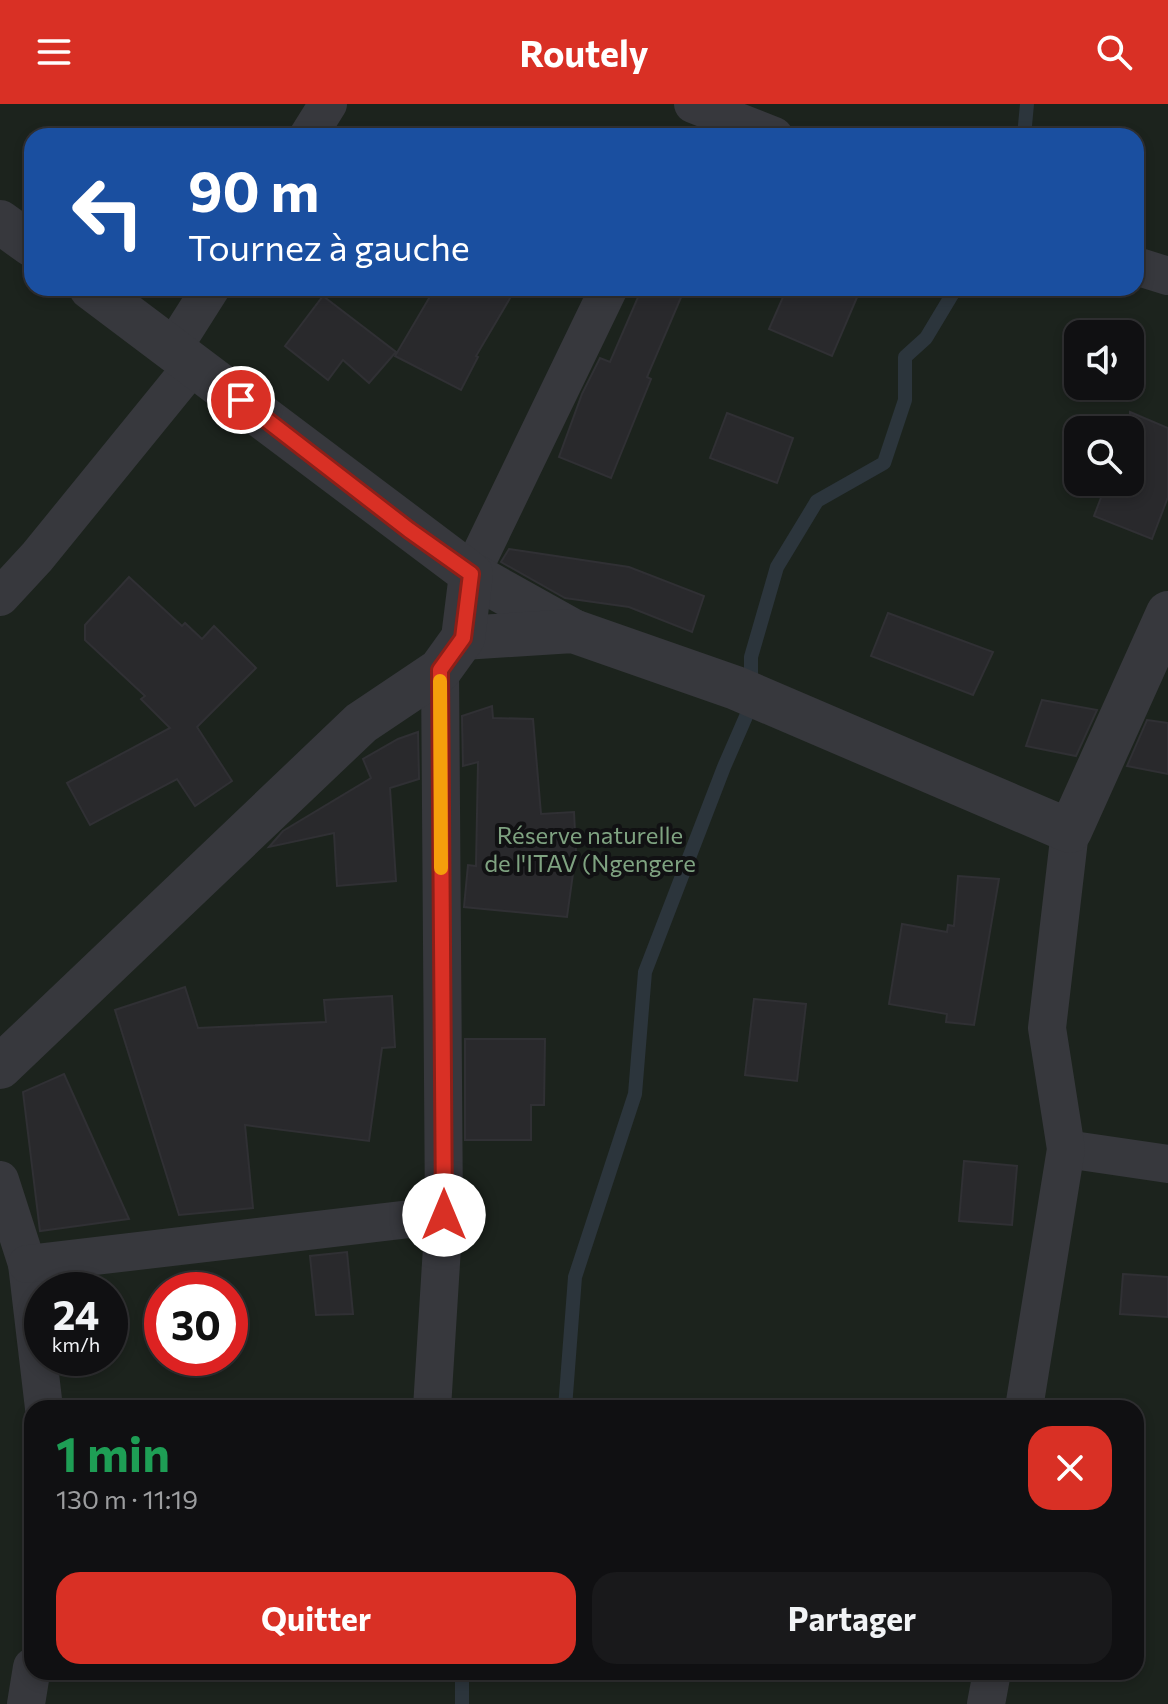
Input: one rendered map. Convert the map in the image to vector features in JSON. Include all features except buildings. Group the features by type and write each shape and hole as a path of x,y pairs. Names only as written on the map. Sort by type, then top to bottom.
{"street":[{"path":"313,128 328,104"},
{"path":"693,113 746,128"},
{"path":"0,222 24,239"},
{"path":"1144,268 1168,276"},
{"path":"102,296 409,530 471,574 573,631 736,688 1070,831"},
{"path":"0,597 37,557 183,356 208,296"},
{"path":"432,1400 444,1215 451,654 471,574 605,296"},
{"path":"1025,1400 1066,1149 1047,1028 1070,831 1168,613"},
{"path":"0,1067 361,723 451,654 573,631"},
{"path":"1066,1149 1168,1164"},
{"path":"0,1180 27,1264 43,1400"},
{"path":"27,1264 444,1215"},
{"path":"26,1704 30,1680"},
{"path":"986,1704 990,1680"}],"green space":[{"name":"Réserve naturelle de l'ITAV (Ngengere","path":"0,104 1168,104 1168,1704 0,1704"}],"waterway":[{"path":"1025,128 1027,104"},
{"path":"566,1400 575,1277 635,1094 645,972 751,705 751,657 777,567 817,501 884,463 905,400 905,357 926,338 951,296"},
{"path":"462,1680 462,1704"}],"slow traffic":[{"path":"440,681 441,868"}],"route":[{"path":"241,400 471,574 463,638 440,670 444,1215"}]}
